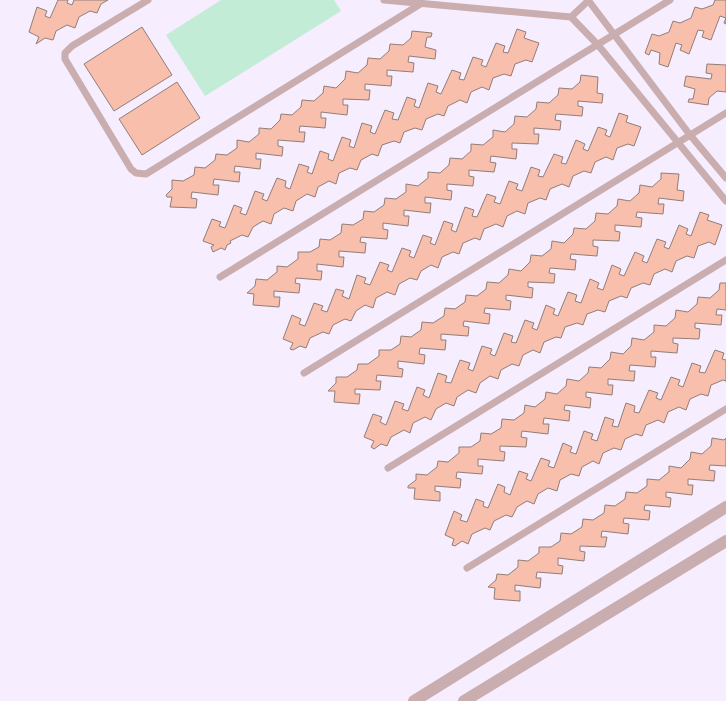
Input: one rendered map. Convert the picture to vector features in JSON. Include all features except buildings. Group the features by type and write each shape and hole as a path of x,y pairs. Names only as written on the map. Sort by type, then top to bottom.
{"street":[{"path":"414,701 726,507"},
{"path":"464,701 726,541"}],"lane":[{"path":"148,0 72,46 65,53 65,59 131,169 136,173 146,174 422,3"},
{"path":"384,0 571,17 598,45 726,201"},
{"path":"220,277 670,0"},
{"path":"571,17 588,1 690,135 726,178"},
{"path":"304,373 726,113"},
{"path":"388,468 726,260"},
{"path":"467,568 726,409"}],"green space":[{"path":"221,0 334,0 341,11 205,96 166,35"}]}
